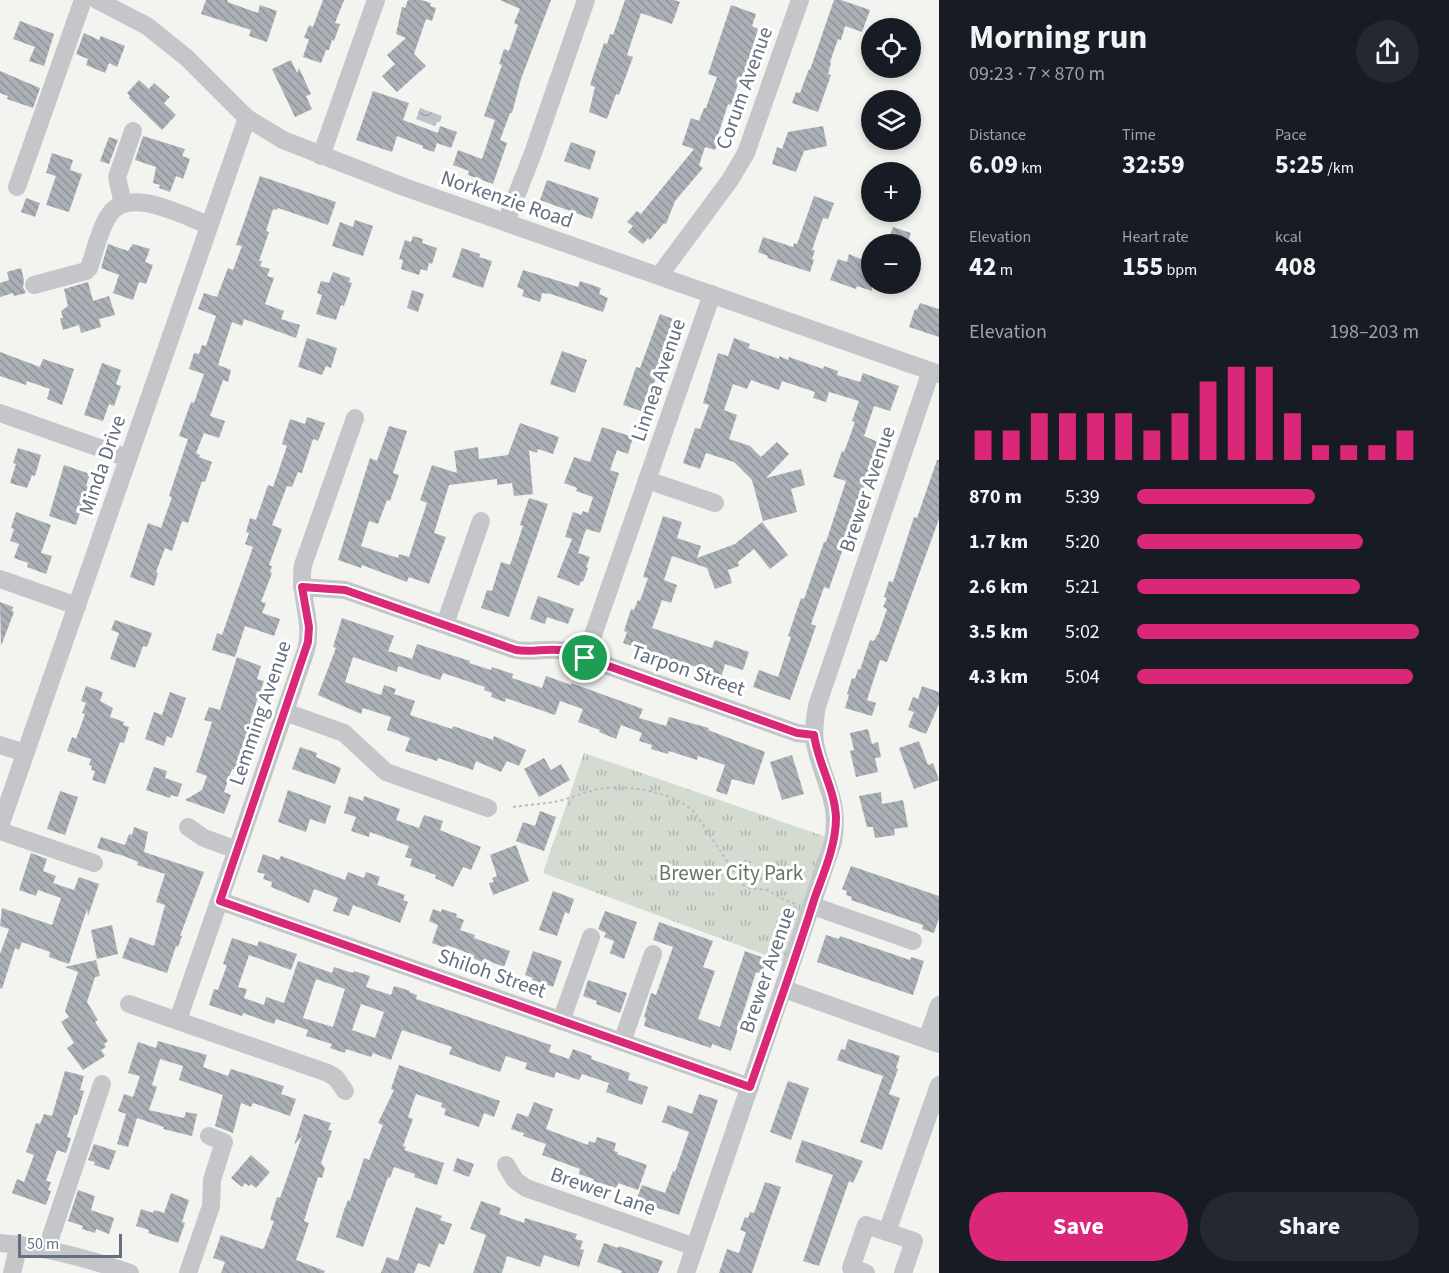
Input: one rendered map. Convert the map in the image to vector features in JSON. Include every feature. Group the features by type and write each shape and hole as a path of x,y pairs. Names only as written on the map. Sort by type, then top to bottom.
{"street":[{"path":"17,187 83,0"},
{"name":"Norkenzie Road","path":"97,0 155,32 187,57 247,118 282,140 321,156 935,373"},
{"path":"321,156 376,0"},
{"path":"506,222 533,153 586,0"},
{"name":"Corum Avenue","path":"659,276 730,180 742,159 753,135 800,0"},
{"name":"Minda Drive","path":"0,826 247,118"},
{"path":"123,204 117,177 133,131"},
{"path":"34,285 86,271 108,216 129,201 142,201 209,225"},
{"name":"Linnea Avenue","path":"585,658 712,294"},
{"name":"Brewer Avenue","path":"686,1273 784,989 804,905 833,842 836,816 818,757 814,735 817,706 935,373"},
{"path":"0,413 128,458"},
{"name":"Lemming Avenue","path":"178,1020 308,642 309,627 302,587 303,565 355,418"},
{"path":"647,480 715,503"},
{"path":"444,624 481,521"},
{"path":"0,579 77,606"},
{"name":"Tarpon Street","path":"302,587 345,590 516,650 533,652 558,650 797,733 814,735"},
{"path":"285,712 344,733 386,772 488,808"},
{"path":"0,745 25,753"},
{"path":"188,827 204,838 237,850"},
{"path":"0,831 94,863"},
{"name":"Shiloh Street","path":"220,901 750,1087"},
{"path":"804,905 913,941"},
{"path":"561,1021 591,937"},
{"path":"622,1042 653,954"},
{"path":"784,989 933,1042 939,1005"},
{"path":"129,1004 328,1073 336,1078 345,1091"},
{"path":"49,1249 51,1236 102,1084"},
{"path":"887,1232 939,1085"},
{"path":"188,1273 211,1206 212,1180 224,1142 209,1136"},
{"name":"Brewer Lane","path":"506,1165 518,1183 526,1188 695,1247"},
{"path":"866,1273 851,1268 866,1225 914,1241 903,1273"},
{"path":"0,1243 19,1244 80,1256 130,1273"},
{"path":"12,1273 19,1244"}],"path":[{"path":"513,807 551,802 598,789 612,788 642,790 672,798 685,804 695,813 743,885 768,890 784,900 804,905"}],"green space":[{"name":"Brewer City Park","path":"584,753 826,837 784,962 543,873"},
{"path":"706,867 726,874 728,877 721,893 707,891 699,886 697,873"}],"water":[{"path":"420,108 442,116 440,122 437,122 435,126 416,119"}],"building":[{"path":"206,0 228,0 227,2 258,13 260,5 277,11 267,42 249,36 251,30 201,14"},
{"path":"323,0 344,0 335,23 340,24 334,41 332,40 329,50 326,50 321,63 303,57 309,39 304,38 309,25 313,27"},
{"path":"408,0 421,0 431,3 430,6 436,8 432,21 426,19 414,54 426,66 397,92 382,76 395,64 387,55 406,38 396,34 402,7 405,8"},
{"path":"500,0 551,0 521,79 512,113 510,113 500,140 507,143 493,184 468,175 469,171 453,165 458,150 482,159 495,120 484,116 502,65 499,64 504,49 509,51 518,25 514,23 520,9"},
{"path":"625,0 680,2 672,24 641,13 627,55 633,57 607,119 589,112 595,87 590,85 604,43 607,44 610,34 613,35"},
{"path":"834,0 841,0 870,10 867,18 861,18 861,32 845,26 841,40 838,39 830,62 828,74 831,75 818,112 792,103 796,92 800,93"},
{"path":"731,5 756,14 752,26 758,29 741,85 738,84 731,105 728,104 715,150 705,147 699,165 703,168 675,201 666,224 664,223 650,240 648,238 643,244 628,232 633,226 627,222 637,211 641,214 694,149 682,145 691,118 699,121 706,108 717,77 708,74"},
{"path":"20,21 54,34 44,66 29,61 35,47 13,39"},
{"path":"84,33 99,40 101,36 125,46 117,67 109,63 105,73 86,65 88,59 76,54"},
{"path":"291,60 297,73 299,68 311,94 306,96 312,109 295,117 272,69"},
{"path":"0,71 40,88 33,108 7,99 8,96 0,93"},
{"path":"139,80 149,89 154,83 170,97 164,103 176,115 162,130 129,98 127,93"},
{"path":"373,91 409,103 403,120 438,133 440,126 457,132 451,148 437,143 434,152 397,136 392,152 356,140"},
{"path":"823,126 827,146 804,151 796,172 772,164 777,147 782,149 788,132"},
{"path":"143,136 185,149 182,156 190,159 183,179 176,176 170,192 153,183 156,167 135,160"},
{"path":"109,137 118,140 109,164 100,161"},
{"path":"571,142 596,151 590,170 564,161"},
{"path":"52,153 73,160 70,170 82,174 69,212 46,205 56,176 46,173"},
{"path":"260,176 336,202 328,225 278,208 273,209 266,231 269,232 259,261 262,261 260,266 270,269 267,276 274,278 265,304 284,311 281,319 300,325 296,338 244,319 242,326 232,322 218,365 231,370 228,382 223,380 210,416 225,421 219,438 204,433 196,453 200,455 199,457 212,462 205,482 202,481 188,523 182,521 172,551 165,548 156,572 158,573 154,586 130,577 148,523 161,528 188,439 179,436 204,374 189,369 194,353 199,354 202,345 206,346 216,316 198,309 204,293 217,297 228,268 233,270 242,246 236,245"},
{"path":"547,180 599,198 592,219 540,200"},
{"path":"814,196 834,203 828,219 823,218 812,250 815,250 810,272 767,258 768,256 758,252 763,237 793,247 794,243 797,244"},
{"path":"26,198 40,203 35,217 21,212"},
{"path":"355,220 373,226 363,256 332,246 340,222 353,227"},
{"path":"893,227 911,233 911,234 891,234"},
{"path":"413,236 423,239 422,243 437,248 432,264 429,263 427,271 421,269 419,275 401,269 403,260 399,259 405,240 411,242"},
{"path":"108,244 128,251 133,244 150,249 145,262 153,265 146,284 139,282 133,300 113,293 119,275 101,268"},
{"path":"462,248 492,261 483,288 452,277"},
{"path":"849,254 861,259 861,287 857,286 856,289 830,280 838,259 847,262"},
{"path":"21,268 26,293 14,296 13,293 0,297 0,283 9,280 7,272"},
{"path":"523,270 578,287 580,281 601,288 599,294 608,298 603,312 551,294 542,293 540,302 522,296 524,290 517,287"},
{"path":"333,272 350,278 349,282 352,283 336,320 316,314 322,295 317,293 321,281 329,283"},
{"path":"88,282 93,301 109,296 115,315 99,319 101,327 81,333 79,325 63,330 61,311 68,306 64,289"},
{"path":"412,290 424,294 418,312 407,308"},
{"path":"920,303 939,309 939,337 909,327 915,309 917,310"},
{"path":"660,314 673,319 670,326 676,328 663,365 661,364 651,392 648,391 641,411 623,405 636,367 640,368"},
{"path":"307,338 337,348 331,368 326,366 322,375 298,367"},
{"path":"734,338 750,344 748,348 779,359 779,356 788,360 789,357 823,369 824,366 838,371 837,375 860,382 863,373 899,386 890,411 874,406 864,436 878,442 873,462 829,589 824,587 811,624 816,626 790,700 753,687 759,670 778,677 791,637 788,636 801,598 804,599 824,542 826,542 846,481 833,477 855,422 852,421 859,401 829,392 826,402 813,398 815,392 782,381 779,390 751,380 747,389 733,384 724,410 737,415 729,439 750,446 761,457 777,442 789,454 766,478 801,469 805,485 791,489 797,512 763,521 752,480 734,462 706,453 700,469 683,463 695,428 700,429 709,405 703,403 718,353 728,356"},
{"path":"562,351 587,360 575,393 550,384"},
{"path":"0,352 40,367 43,359 74,369 62,405 47,399 50,389 27,381 26,385 0,376"},
{"path":"102,363 121,370 116,384 121,386 114,406 109,404 103,421 84,415"},
{"path":"307,417 325,423 318,441 313,439 302,473 298,472 292,487 287,486 272,525 282,529 269,565 272,566 270,572 272,573 261,602 266,603 262,613 280,619 274,636 245,626 235,657 212,650 217,633 222,635 253,547 245,544 249,533 246,532 250,518 256,520 268,485 273,487 287,446 282,444 290,419 305,424"},
{"path":"520,423 559,437 553,454 538,449 537,453 529,450 533,494 514,496 512,483 497,485 497,479 449,485 434,533 446,537 429,584 409,577 407,582 362,565 361,568 338,560 370,458 377,461 389,426 407,431 393,473 399,475 390,501 387,500 378,524 369,521 361,546 398,558 399,554 409,557 427,503 420,500 432,465 457,473 454,451 478,447 479,459 508,455"},
{"path":"602,427 633,437 628,454 617,450 610,470 619,473 600,533 586,529 578,553 590,557 583,582 581,581 579,586 557,577 572,539 565,537 573,512 581,515 583,511 588,513 593,497 576,491 577,488 564,483 574,457 590,462"},
{"path":"18,448 41,455 35,476 32,475 27,488 10,483"},
{"path":"937,460 939,460 939,519 887,662 880,660 867,700 876,703 872,716 845,708 852,678 855,679 858,669 860,670 870,640 874,641 878,635 887,609 883,607 887,598 884,597 889,581 893,582 914,517 917,518"},
{"path":"64,465 90,474 86,486 89,487 76,525 49,516"},
{"path":"529,498 548,504 509,617 481,608 487,590 492,591 501,562 510,565 523,526 520,525"},
{"path":"16,512 51,525 41,553 52,556 46,574 27,567 28,563 14,558 19,544 10,541"},
{"path":"663,516 682,522 677,538 701,546 697,558 735,544 762,522 788,555 770,569 754,549 738,562 739,566 728,570 732,583 715,589 707,568 672,556 664,580 677,585 671,603 662,600 652,628 712,648 715,640 749,652 743,670 725,664 721,678 676,660 675,664 658,658 659,656 623,643 631,609 634,610 638,600 640,601 648,578 643,577"},
{"path":"538,596 574,609 568,624 547,617 545,624 530,619"},
{"path":"0,602 13,607 14,612 1,646"},
{"path":"342,618 394,636 388,651 412,659 417,644 491,670 492,667 513,674 512,678 542,688 546,676 571,685 571,683 643,709 639,718 666,726 669,717 709,728 708,730 765,752 754,785 732,779 727,795 716,791 725,765 698,756 697,760 669,751 668,754 651,749 652,745 639,741 642,733 621,725 616,739 578,722 583,709 560,701 555,715 506,698 505,702 491,697 492,693 484,690 485,687 443,673 440,680 398,666 397,672 353,657 345,682 381,695 384,685 396,689 394,694 415,701 410,715 452,729 453,726 493,740 494,736 526,750 519,766 507,761 501,772 476,761 473,770 438,758 437,761 405,751 410,738 387,730 391,717 363,708 361,714 318,695 336,648 333,647"},
{"path":"115,620 152,633 147,647 143,646 135,668 110,659 119,633 111,630"},
{"path":"237,657 261,666 257,679 264,681 236,770 232,769 224,792 231,795 224,814 185,800 202,790 207,776 196,772 212,722 204,720 209,707 220,710"},
{"path":"86,686 103,692 100,701 113,708 110,717 124,722 123,725 129,727 124,743 120,742 105,784 92,780 95,771 91,770 92,766 89,765 91,759 67,751 72,737 76,739 85,714 82,713 86,703 81,701"},
{"path":"922,686 939,692 939,704 926,734 908,727 914,712 908,710 913,697 918,699"},
{"path":"170,692 186,698 172,738 167,736 164,746 145,739 154,712 162,715"},
{"path":"868,729 872,744 878,742 881,757 875,758 878,772 856,777 850,751 854,750 850,733"},
{"path":"919,741 928,765 933,763 939,780 914,789 899,748"},
{"path":"300,747 317,753 316,757 341,768 335,784 292,769"},
{"path":"792,755 804,794 782,800 770,762"},
{"path":"544,758 551,770 561,764 570,780 539,797 524,769"},
{"path":"154,767 167,771 165,778 182,784 178,797 171,795 170,798 146,790"},
{"path":"288,790 331,806 325,824 310,819 306,832 278,822"},
{"path":"60,791 78,797 65,835 47,829"},
{"path":"881,792 882,804 903,800 908,827 894,829 895,835 875,838 873,827 867,827 859,796"},
{"path":"349,796 363,801 364,796 400,809 396,820 419,828 424,815 443,821 440,830 481,847 471,870 463,867 453,887 435,878 436,875 410,866 412,859 405,857 409,846 370,832 369,837 351,831 356,817 344,813"},
{"path":"540,811 556,817 544,851 516,841 523,822 535,826"},
{"path":"134,827 148,832 144,852 204,872 167,973 122,958 130,937 154,946 165,905 156,902 165,874 137,865 138,862 124,856 97,848 101,837 125,845"},
{"path":"516,845 529,881 493,895 489,883 494,882 492,878 497,876 490,855"},
{"path":"31,853 47,859 43,871 56,876 53,883 74,890 79,877 99,884 88,916 87,909 69,964 49,957 50,952 22,942 19,950 15,948 2,989 0,988 0,954 9,929 0,926 2,908 52,925 61,898 38,890 36,896 19,890"},
{"path":"263,854 279,860 281,856 345,880 348,872 364,878 366,872 380,877 377,885 405,895 403,900 408,902 400,923 353,905 349,916 333,911 338,898 314,889 309,903 271,887 272,882 263,879 265,874 257,872"},
{"path":"851,866 939,896 939,918 934,933 922,929 923,925 851,900 852,897 846,895 847,891 842,889"},
{"path":"553,891 574,899 569,914 565,912 557,936 539,930"},
{"path":"433,909 441,912 442,909 457,914 456,917 464,920 460,930 475,935 474,938 510,951 504,967 472,958 473,955 447,945 446,948 432,943 438,925 429,921"},
{"path":"605,911 637,922 624,959 610,953 614,941 604,937 606,933 598,929"},
{"path":"659,922 713,941 703,967 715,971 698,1019 720,1027 745,951 767,959 762,974 756,972 731,1051 712,1044 711,1048 644,1026 646,1018 644,1017 651,993 656,995 673,947 653,940"},
{"path":"112,925 118,954 97,959 91,930"},
{"path":"826,935 839,939 840,936 910,960 911,957 924,961 913,995 817,962"},
{"path":"232,938 257,946 259,941 297,954 291,970 249,955 238,987 247,989 244,998 264,1005 266,997 284,1003 298,961 332,973 334,967 353,973 354,971 370,976 366,987 391,995 394,986 410,991 417,995 416,999 551,1045 549,1052 569,1059 573,1049 592,1056 591,1059 630,1073 628,1080 648,1087 642,1105 606,1092 609,1083 582,1074 579,1080 556,1072 554,1078 525,1069 527,1063 506,1056 500,1072 449,1054 452,1047 402,1030 391,1060 373,1053 371,1057 346,1049 345,1053 330,1048 332,1044 306,1036 308,1030 276,1019 274,1024 243,1013 242,1016 209,1005 214,989 218,990 227,965 223,964","holes":["316,979 345,989 333,1027 303,1018","361,1004 384,1012 375,1038 352,1030"]},
{"path":"533,951 562,961 553,987 532,980 533,978 525,975"},
{"path":"96,960 100,976 95,977 87,1002 98,1020 95,1022 108,1041 104,1044 106,1047 101,1050 105,1056 83,1070 67,1048 74,1043 61,1022 69,1017 65,1011 78,972 65,967"},
{"path":"588,980 627,993 620,1013 596,1004 597,1001 583,996"},
{"path":"848,1039 900,1056 889,1094 900,1098 882,1150 860,1142 883,1076 837,1060 841,1049 845,1050"},
{"path":"158,1041 207,1055 203,1067 228,1076 231,1069 284,1086 281,1094 296,1099 290,1116 253,1103 251,1107 241,1103 233,1133 215,1126 223,1095 179,1080 183,1066 160,1059 152,1085 157,1087 149,1110 184,1118 186,1112 197,1114 192,1136 163,1129 164,1127 137,1118 128,1147 117,1144 126,1114 118,1111 124,1094 133,1097 140,1076 128,1073 138,1042 156,1048"},
{"path":"399,1065 500,1101 494,1117 484,1113 479,1127 444,1115 446,1109 441,1107 442,1103 416,1094 408,1117 413,1119 403,1146 406,1147 404,1150 444,1163 437,1185 394,1167 390,1178 388,1177 363,1247 336,1237 364,1158 369,1160 383,1125 378,1123 394,1090 391,1089"},
{"path":"65,1071 84,1076 80,1090 84,1091 67,1137 71,1138 66,1153 57,1150 46,1181 51,1182 48,1190 51,1191 46,1205 12,1193 17,1179 24,1182 34,1155 26,1152 36,1123 40,1124 44,1114 52,1116"},
{"path":"788,1081 809,1088 791,1140 770,1132"},
{"path":"699,1094 718,1100 679,1215 636,1201 642,1185 665,1193 689,1132 662,1122 668,1105 692,1114"},
{"path":"534,1102 553,1109 546,1129 588,1145 589,1141 595,1143 597,1137 616,1143 614,1151 618,1152 617,1154 647,1165 638,1190 618,1183 617,1188 593,1181 594,1179 579,1174 580,1169 542,1155 546,1144 511,1129 517,1113 528,1117"},
{"path":"304,1114 331,1123 328,1130 332,1131 321,1163 325,1168 322,1178 318,1177 304,1221 309,1223 296,1260 325,1271 324,1273 221,1273 225,1262 213,1258 221,1235 264,1248 274,1221 270,1220 277,1197 280,1198 302,1136 294,1145"},
{"path":"802,1140 863,1161 853,1183 849,1181 819,1266 803,1261 833,1175 795,1162"},
{"path":"94,1144 116,1151 109,1170 94,1165 95,1162 88,1160"},
{"path":"251,1155 270,1172 256,1188 245,1183 242,1187 231,1178"},
{"path":"457,1158 474,1164 469,1177 453,1171"},
{"path":"765,1182 781,1187 752,1273 719,1273 727,1249 739,1253 746,1232 740,1230 745,1217 748,1218 750,1212 754,1213"},
{"path":"78,1190 95,1196 91,1210 114,1218 109,1234 96,1229 95,1233 82,1229 83,1226 68,1221"},
{"path":"171,1193 189,1200 182,1222 185,1223 178,1243 148,1233 149,1230 136,1226 141,1209 153,1213 154,1210 164,1213"},
{"path":"481,1201 501,1208 499,1214 524,1223 525,1218 577,1234 575,1239 583,1241 580,1249 584,1250 579,1267 544,1255 540,1267 507,1256 502,1273 473,1273 486,1235 470,1229"},
{"path":"416,1207 442,1216 440,1220 452,1224 444,1245 439,1243 430,1267 418,1263 414,1273 381,1273 387,1257 398,1261"},
{"path":"604,1243 663,1261 658,1273 621,1273 622,1271 597,1262"}],"route":[{"path":"302,587 345,590 516,650 533,652 551,649 585,658 797,733 814,735 818,757 833,800 836,816 835,834 813,906 750,1087 220,901 306,651 309,627 302,587"}]}
